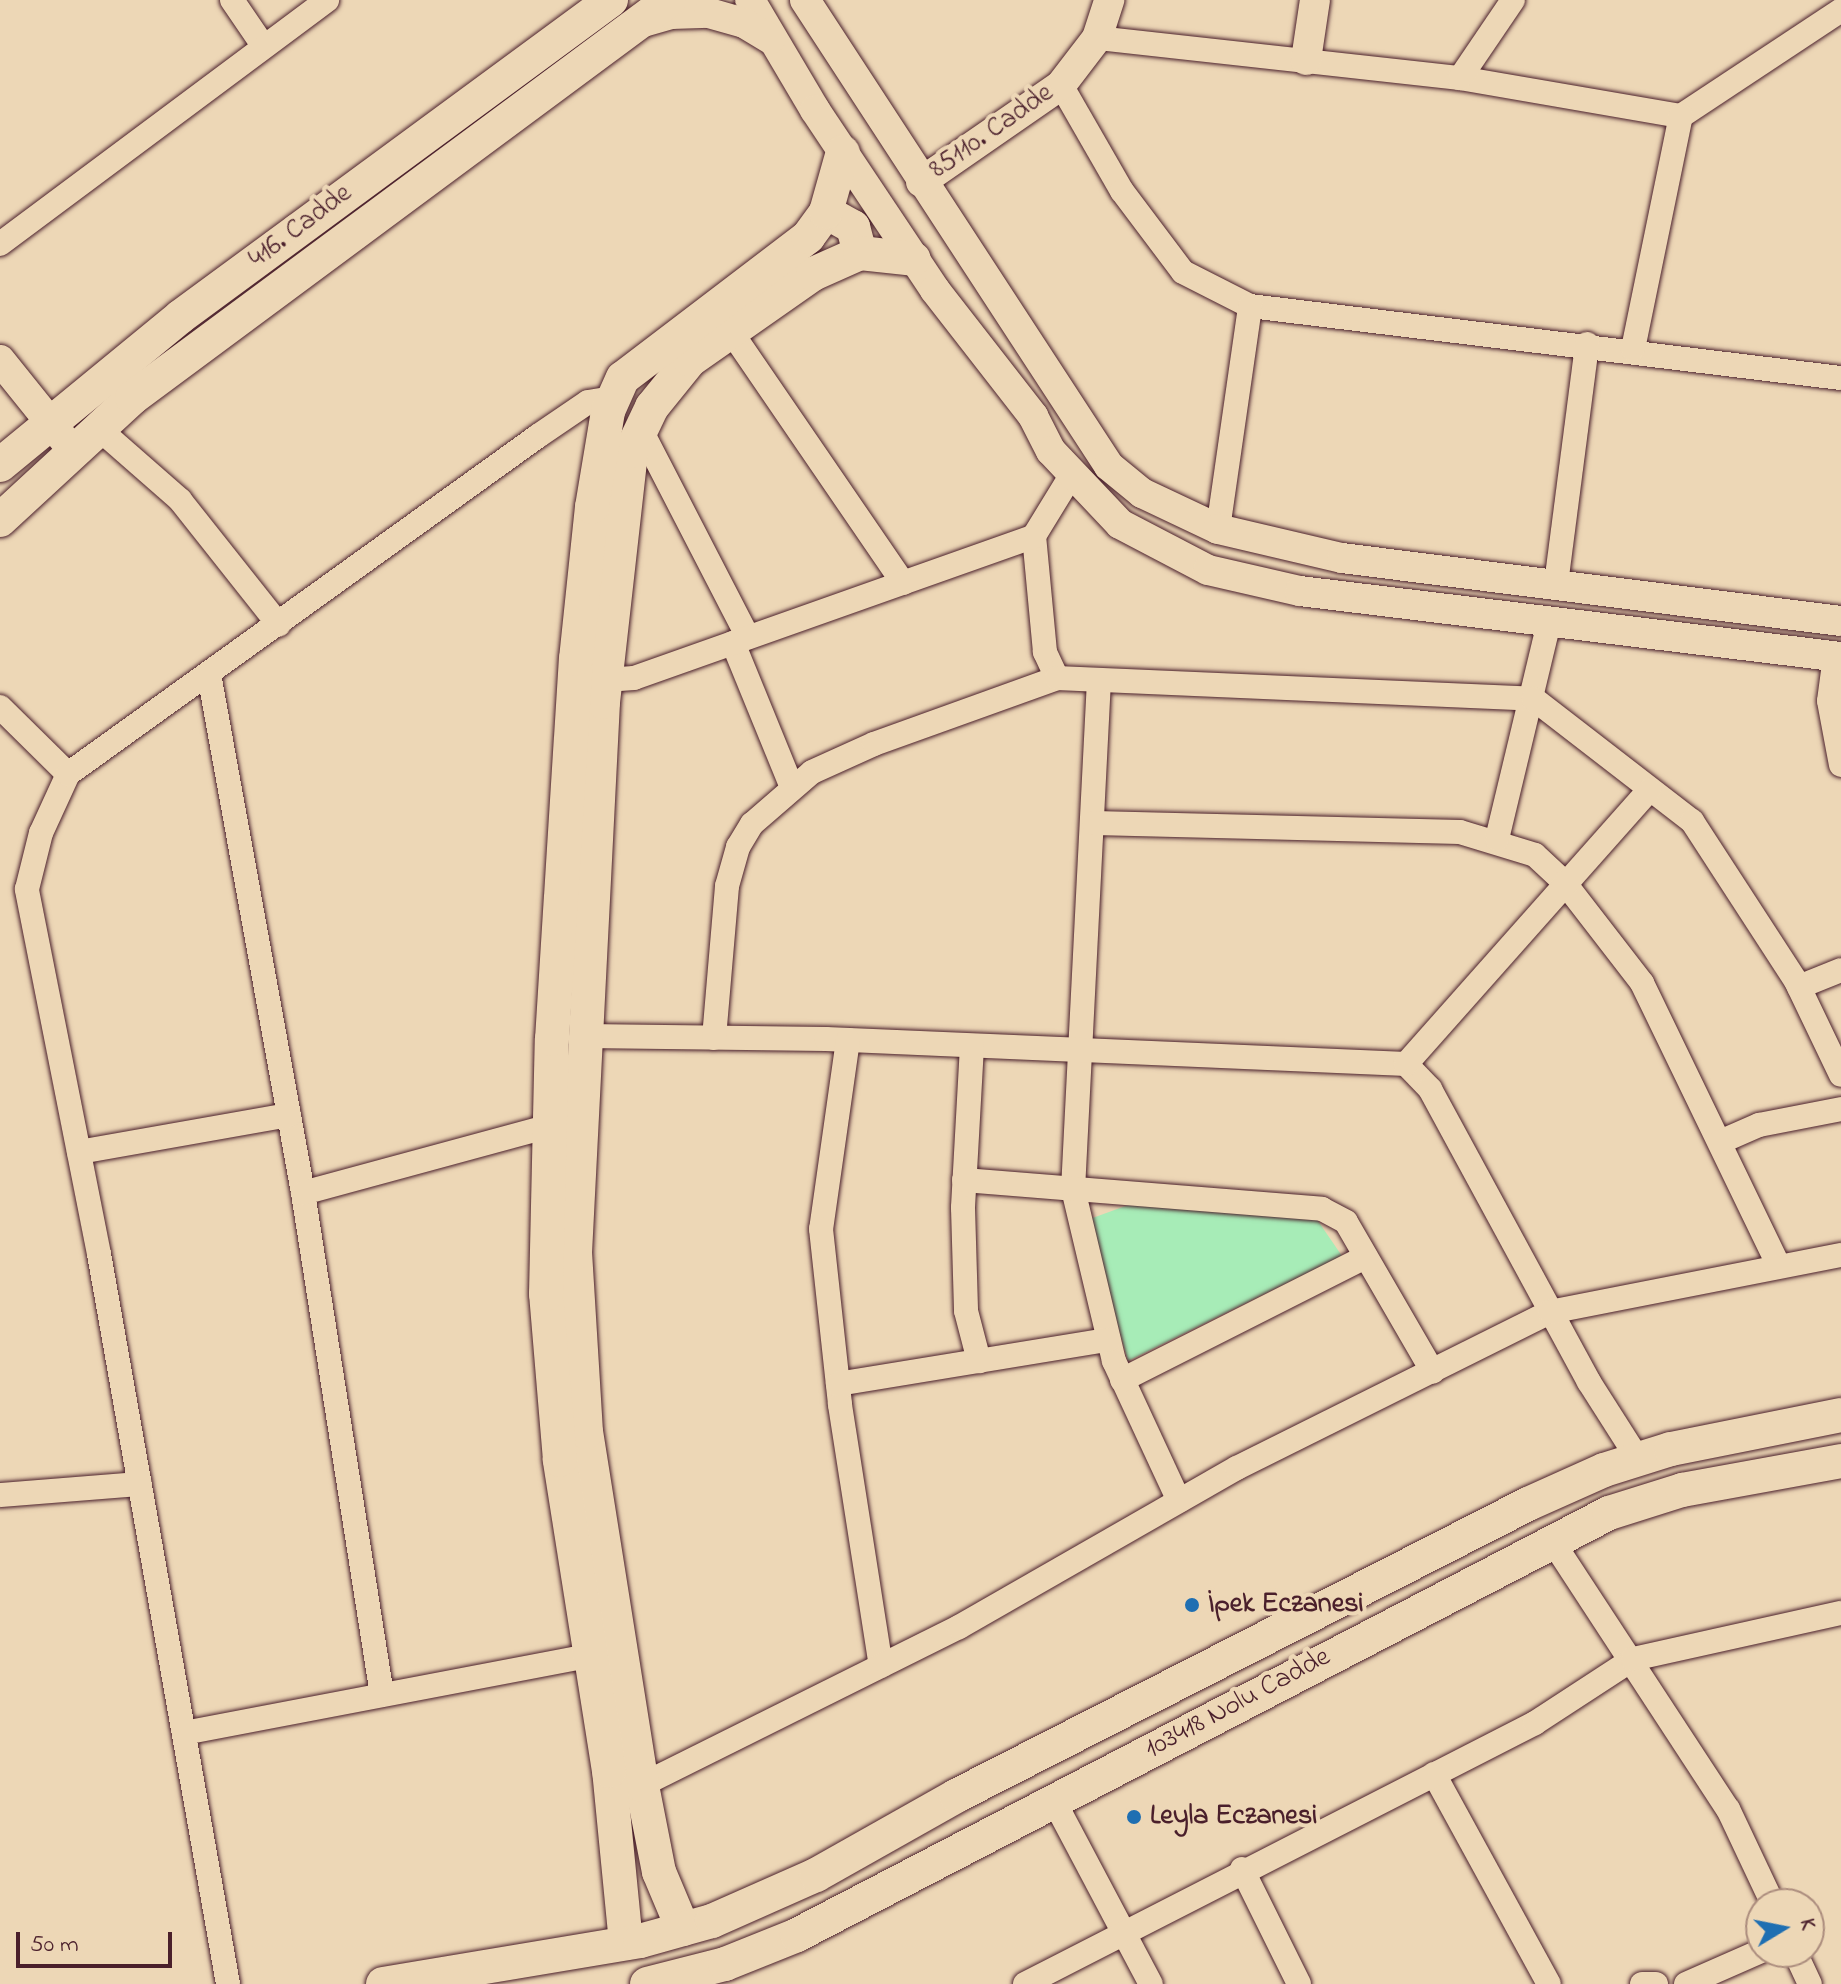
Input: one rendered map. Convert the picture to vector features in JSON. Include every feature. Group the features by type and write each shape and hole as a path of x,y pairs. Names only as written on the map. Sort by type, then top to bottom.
{"main road":[{"name":"416. Cadde","path":"4,453 400,152 611,0"},
{"path":"0,520 132,398 669,0"},
{"path":"626,1943 591,1655 552,1375 546,1294 550,1126 576,659 594,495 614,398 623,378 790,253 826,212 843,152"},
{"path":"826,212 853,227 860,253"},
{"path":"683,1929 659,1872 642,1785 586,1432 575,1253 605,680 631,451 652,407 690,360 813,274 860,253 914,259"},
{"path":"383,1984 626,1943 683,1929 816,1875 956,1796 1473,1531 1638,1459 1841,1415"},
{"name":"103418 Nolu Cadde","path":"651,1984 725,1964 797,1935 1551,1539 1682,1490 1841,1461"}],"street":[{"path":"232,0 262,44"},
{"path":"0,244 262,44 327,0"},
{"path":"750,0 843,152 914,259 1033,416 1051,451 1120,524 1208,570 1358,601 1838,657 1829,701 1841,765"},
{"name":"85110. Cadde","path":"921,182 1061,85 1097,38 1109,0"},
{"path":"1306,60 1315,0"},
{"path":"1460,78 1513,0"},
{"path":"813,7 921,182 1109,466 1142,493 1218,529 1342,558 1841,621"},
{"path":"1097,38 1181,51 1306,60 1460,78 1681,116 1841,10"},
{"path":"634,26 671,14 709,13 744,23 775,42"},
{"path":"1061,85 1122,191 1183,272 1250,306 1633,349 1841,378"},
{"path":"1633,349 1681,116"},
{"path":"1218,529 1250,306"},
{"path":"732,333 903,583"},
{"path":"1556,584 1587,344"},
{"path":"0,360 74,452"},
{"path":"228,1984 140,1484 27,889 41,833 68,774 538,436 588,402 614,398"},
{"path":"99,429 180,500 279,625"},
{"path":"641,430 740,640 791,785"},
{"path":"4,453 39,484"},
{"path":"1057,678 1045,652 1034,536 1072,474"},
{"path":"605,680 634,678 1034,536"},
{"path":"1497,839 1534,699 1549,623"},
{"path":"209,674 303,1193 382,1695"},
{"path":"714,1038 727,886 738,847 752,824 791,785 874,744 1057,678 1534,699 1692,821 1799,987 1841,1075"},
{"path":"1099,680 1073,1189 1108,1340 1122,1380 1179,1501"},
{"path":"0,707 68,774"},
{"path":"1406,1064 1564,882 1649,790"},
{"path":"1094,823 1460,832 1497,839 1535,855 1564,882 1642,983 1778,1264"},
{"path":"1799,987 1841,970"},
{"path":"585,1036 848,1040 1406,1064 1430,1089 1550,1312 1638,1459"},
{"path":"848,1040 821,1229 838,1384 881,1666"},
{"path":"972,1046 964,1180 966,1311 979,1361"},
{"path":"1720,1142 1759,1125 1841,1109"},
{"path":"79,1152 289,1115"},
{"path":"303,1193 550,1126"},
{"path":"964,1180 1322,1209 1346,1222 1433,1372"},
{"path":"642,1785 881,1666 1179,1501 1550,1312 1778,1264 1841,1255"},
{"path":"1122,1380 1366,1257"},
{"path":"838,1384 1108,1340"},
{"path":"0,1495 140,1484"},
{"path":"1551,1539 1633,1659 1728,1809 1765,1888"},
{"path":"1025,1984 1242,1869 1535,1723 1633,1659 1841,1613"},
{"path":"184,1733 591,1655"},
{"path":"1434,1774 1549,1984"},
{"path":"1054,1801 1151,1984"},
{"path":"1242,1869 1299,1984"},
{"path":"1686,1984 1745,1958"},
{"path":"1642,1984 1656,1984"}],"green space":[{"path":"1131,1204 1316,1218 1342,1256 1128,1361 1087,1220"}],"place":[{"name":"İpek Eczanesi","path":"1192,1605"},
{"name":"Leyla Eczanesi","path":"1134,1817"}]}
